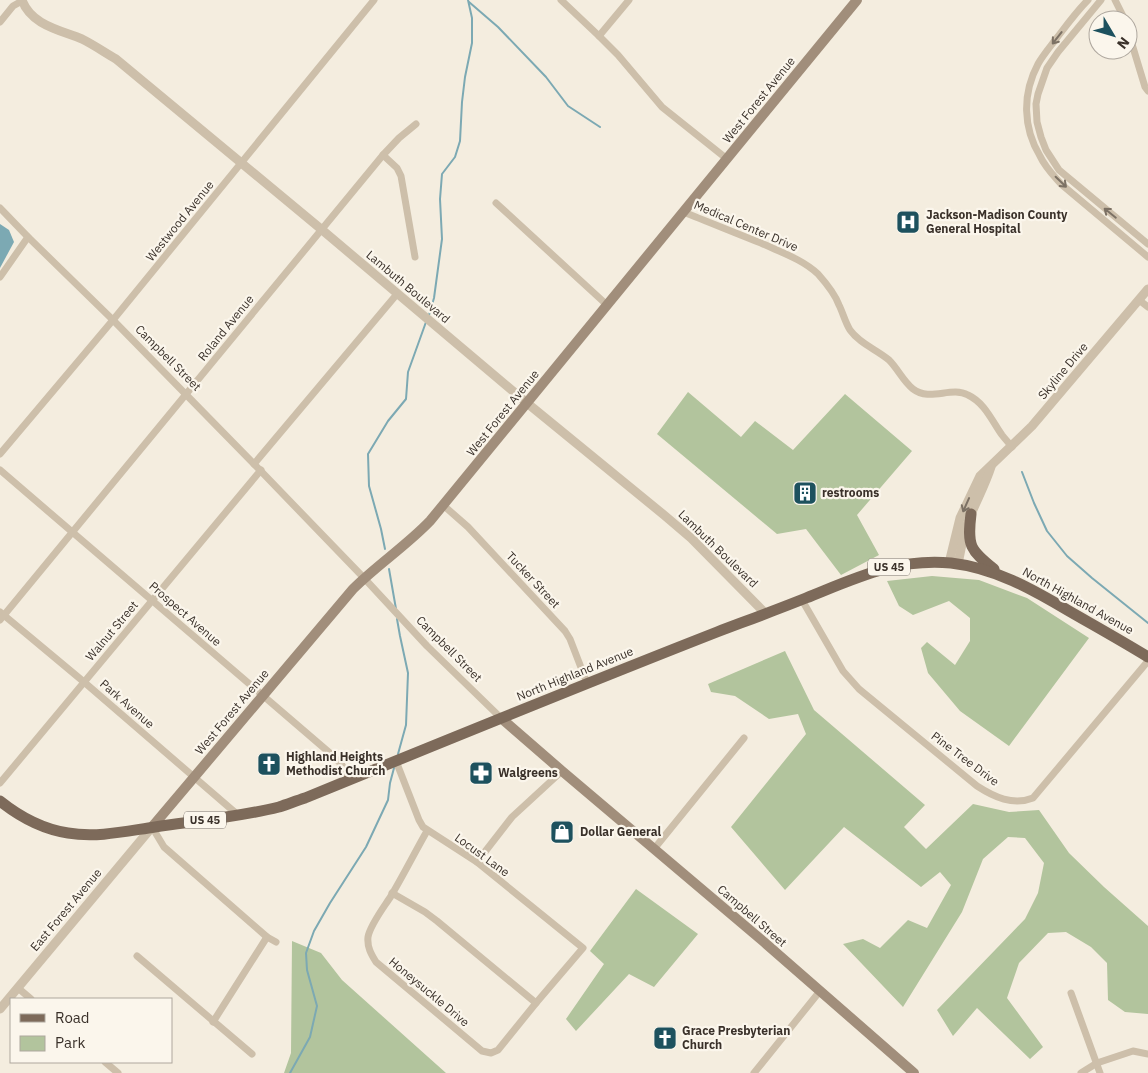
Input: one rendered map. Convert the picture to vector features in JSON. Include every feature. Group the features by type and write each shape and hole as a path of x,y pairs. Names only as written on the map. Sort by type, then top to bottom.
{"main road":[{"name":"West Forest Avenue","path":"152,827 353,589 430,521 858,0"},
{"path":"970,514 968,532 970,544 974,552 1001,575"},
{"name":"North Highland Avenue","path":"0,801 11,810 36,824 70,833 113,833 238,815 280,806 305,798 765,613 885,568 915,563 954,564 976,567 1001,575 1040,593 1148,657"},
{"name":"Campbell Street","path":"501,718 820,990 914,1073"}],"street":[{"name":"Lambuth Boulevard","path":"22,0 30,13 38,20 53,29 79,38 116,59 678,527 765,613"},
{"path":"0,22 22,0"},
{"name":"Westwood Avenue","path":"0,454 113,320 374,0"},
{"path":"561,0 618,55 662,107 727,159"},
{"path":"599,36 629,0"},
{"path":"1088,0 1038,64 1028,89 1026,110 1028,129 1040,157 1061,184 1148,256"},
{"path":"1101,0 1047,68 1036,104 1037,122 1040,137 1046,150 1060,170 1148,244"},
{"path":"1137,60 1148,92"},
{"name":"Roland Avenue","path":"1,616 383,155 416,124"},
{"path":"383,155 397,168 400,176 415,257"},
{"path":"496,203 607,306"},
{"name":"Campbell Street","path":"0,208 261,470 427,646 501,718"},
{"name":"Medical Center Drive","path":"683,212 781,252 805,264 830,288 848,327 855,336 890,361 908,385 922,394 935,395 958,392 967,394 984,408 1012,446"},
{"path":"0,277 28,237"},
{"name":"Skyline Drive","path":"954,564 960,518 980,476 1046,410 1148,289"},
{"path":"254,464 397,294"},
{"path":"1139,300 1148,307"},
{"name":"Skyline Drive","path":"954,564 970,514 987,481 992,464"},
{"name":"Prospect Avenue","path":"0,470 331,754 342,765 349,780"},
{"name":"Walnut Street","path":"0,783 261,470"},
{"name":"Tucker Street","path":"443,505 468,527 565,631 587,683"},
{"name":"Pine Tree Drive","path":"802,600 843,671 854,684 977,786 1001,798 1025,801 1033,798 1148,662"},
{"name":"Park Avenue","path":"1,616 84,682 238,815"},
{"path":"654,849 744,738"},
{"name":"Locust Lane","path":"398,760 423,827 476,862 583,948 536,1003"},
{"path":"476,862 512,818 562,771"},
{"path":"152,827 164,847 266,937 276,942"},
{"name":"East Forest Avenue","path":"0,1009 152,827"},
{"name":"Honeysuckle Drive","path":"427,831 371,929 368,937 368,946 376,962 482,1051 491,1053 498,1050 536,1003"},
{"path":"392,893 437,921 536,1003"},
{"path":"213,1022 266,937"},
{"path":"137,956 252,1054"},
{"path":"18,988 30,998"},
{"path":"754,1073 820,990"},
{"path":"1071,993 1100,1073"},
{"path":"1081,1073 1097,1063 1133,1051 1148,1054"},
{"path":"105,1063 118,1073"}],"green space":[{"path":"688,392 741,437 755,421 793,450 845,394 912,451 857,515 879,555 841,575 806,529 777,534 657,434"},
{"path":"932,576 979,580 1027,598 1089,638 1009,746 960,711 928,673 921,648 927,642 955,665 970,641 970,618 949,601 913,615 899,606 887,581"},
{"path":"785,651 814,710 925,805 904,827 926,849 973,804 1009,812 1039,810 1069,853 1148,926 1148,1014 1125,1012 1108,1000 1107,963 1091,947 1066,932 1048,933 1019,963 1007,998 1043,1047 1030,1059 977,1008 953,1036 937,1010 1025,919 1038,893 1044,863 1025,838 1008,837 983,859 962,912 903,1007 843,944 863,939 880,948 908,920 927,928 951,885 940,872 921,887 844,827 785,890 731,827 806,734 798,714 769,719 735,696 711,692 708,684"},
{"path":"636,889 698,934 654,987 629,974 576,1031 566,1019 604,964 590,951"},
{"path":"292,941 321,953 342,980 446,1073 284,1073 291,1053"}],"water":[{"path":"0,224 9,230 14,242 0,268"}],"waterway":[{"path":"429,315 434,298 442,239 440,199 442,174 455,157 460,141 465,77 472,43 472,18 468,0"},
{"path":"469,2 498,27 546,77 568,106 600,127"},
{"path":"385,549 369,486 368,454 388,421 406,399 408,372 426,322"},
{"path":"1022,472 1047,531 1067,556 1148,623"},
{"path":"389,569 396,609"},
{"path":"397,619 408,673 406,725 398,754"},
{"path":"290,1073 310,1037 317,1006 307,970 306,953 314,931 366,847 388,800 394,768"}],"place":[{"name":"Jackson-Madison County General Hospital","path":"908,222"},
{"name":"restrooms","path":"805,493"},
{"name":"Highland Heights Methodist Church","path":"269,764"},
{"name":"Walgreens","path":"481,773"},
{"name":"Dollar General","path":"562,832"},
{"name":"Grace Presbyterian Church","path":"665,1038"}]}
